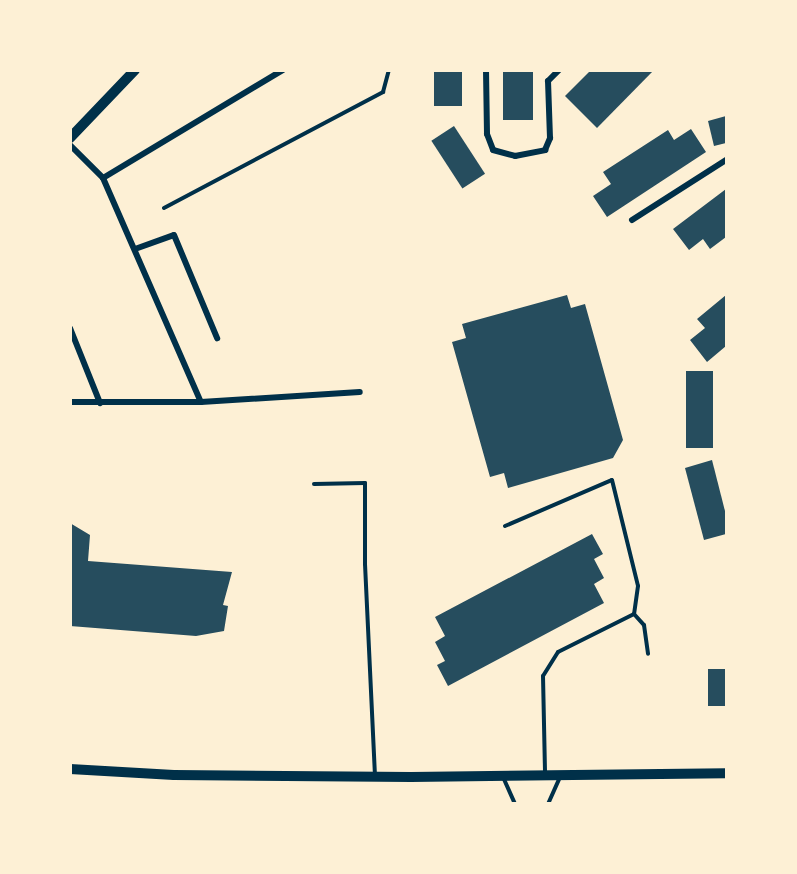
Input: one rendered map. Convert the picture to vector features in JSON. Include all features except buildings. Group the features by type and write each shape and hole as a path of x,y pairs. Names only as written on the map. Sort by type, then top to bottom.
{"main road":[{"path":"70,138 135,70"},
{"path":"70,769 174,774 375,777 726,773"}],"street":[{"path":"103,178 283,70"},
{"path":"486,70 487,134 493,150 515,156 545,150 550,138 548,81 559,70"},
{"path":"70,146 103,178 201,402"},
{"path":"632,220 726,160"},
{"path":"135,249 174,235 217,338"},
{"path":"70,328 100,403"},
{"path":"70,402 201,402 360,392"}],"lane":[{"path":"164,208 382,92 389,70"},
{"path":"505,526 612,480 638,586 634,614"},
{"path":"314,484 365,483 375,777"},
{"path":"634,614 644,625 648,654"},
{"path":"544,774 543,676 558,652 634,614"},
{"path":"548,804 561,775"},
{"path":"503,776 515,804"}]}
